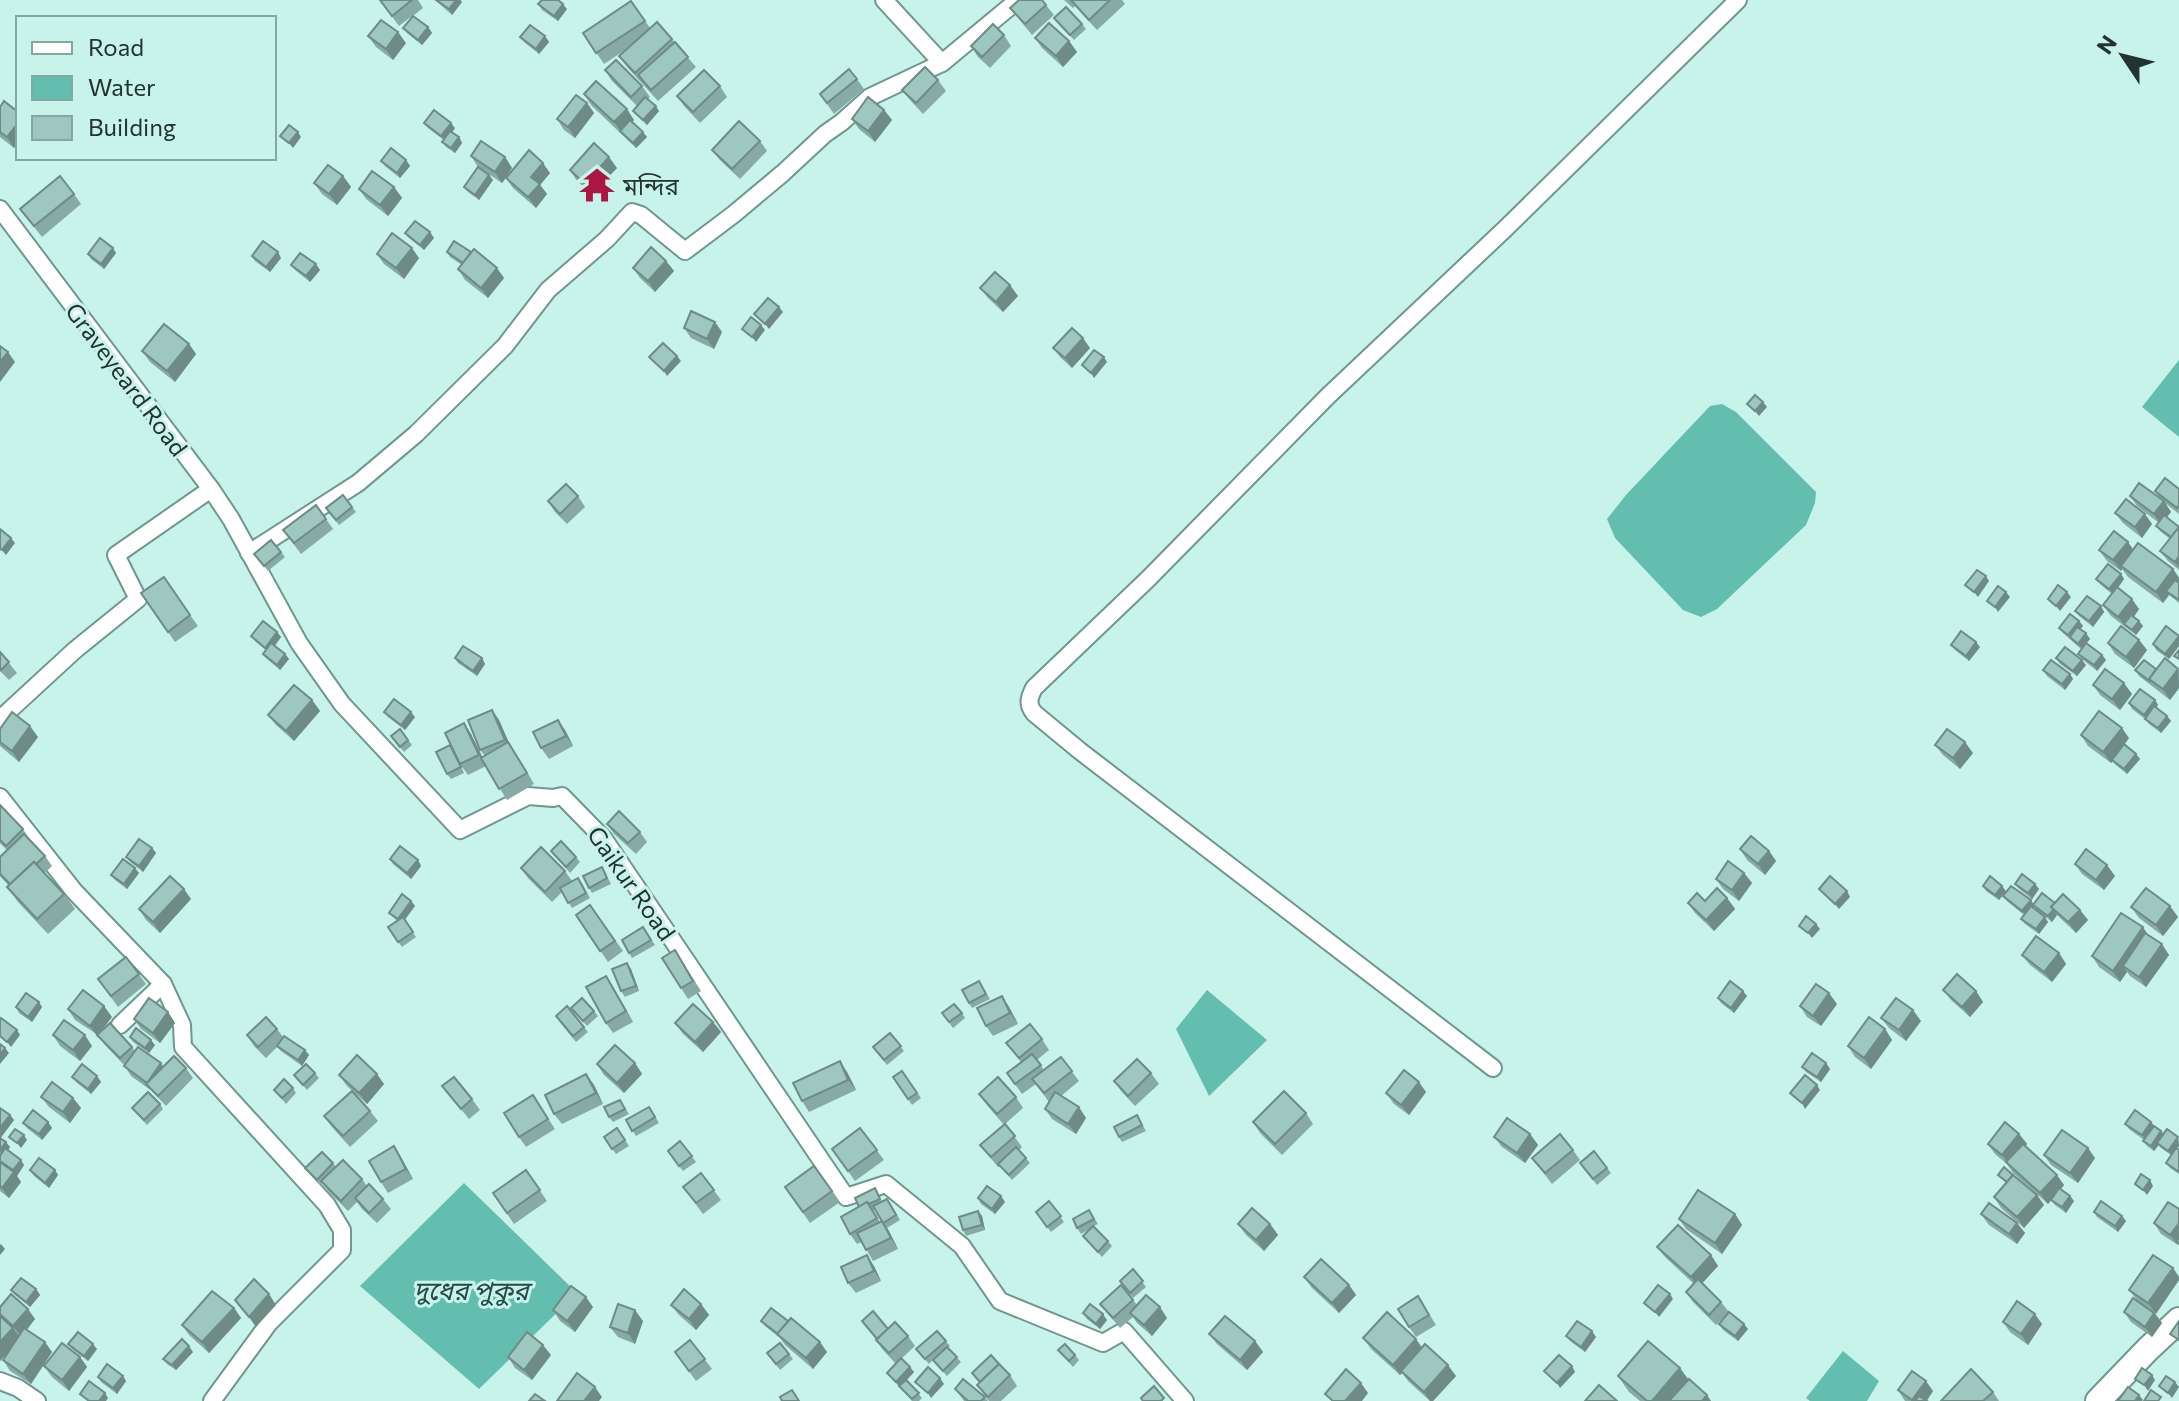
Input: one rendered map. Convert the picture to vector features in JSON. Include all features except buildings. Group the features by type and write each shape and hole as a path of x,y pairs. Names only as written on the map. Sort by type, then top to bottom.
{"main road":[{"path":"2098,1401 2179,1320"}],"street":[{"path":"884,0 942,63"},
{"path":"249,553 358,483 416,434 505,346 548,290 607,239 632,212 641,215 685,251 760,192 870,97 942,63 1018,0"},
{"path":"1493,1068 1080,751 1034,713 1030,708 1029,696 1328,396 1517,218 1738,0"},
{"name":"Graveyeard Road","path":"0,209 211,489 249,553"},
{"path":"0,719 75,650 138,599 116,555 211,489"},
{"name":"Gaikur Road","path":"249,553 299,643 342,704 460,830 528,796 562,796 584,817 604,839 846,1197 886,1184 962,1246 1000,1301 1103,1343 1124,1331 1185,1401"},
{"path":"0,797 74,891 163,984 182,1025 183,1047 327,1205 342,1230 342,1250 269,1323 212,1401"},
{"path":"120,1025 163,984"},
{"path":"0,1381 18,1388 37,1401"}],"water":[{"path":"2179,360 2179,437 2142,407"},
{"path":"1722,404 1736,412 1816,492 1815,503 1806,525 1717,609 1701,617 1683,610 1615,538 1607,519 1710,406"},
{"path":"1207,990 1267,1040 1209,1096 1176,1029"},
{"name":"দুধের পুকুর","path":"464,1183 577,1293 479,1389 360,1286"},
{"path":"1843,1351 1879,1381 1867,1401 1810,1401 1806,1398"}],"place":[{"name":"মন্দির","path":"597,185"}]}
